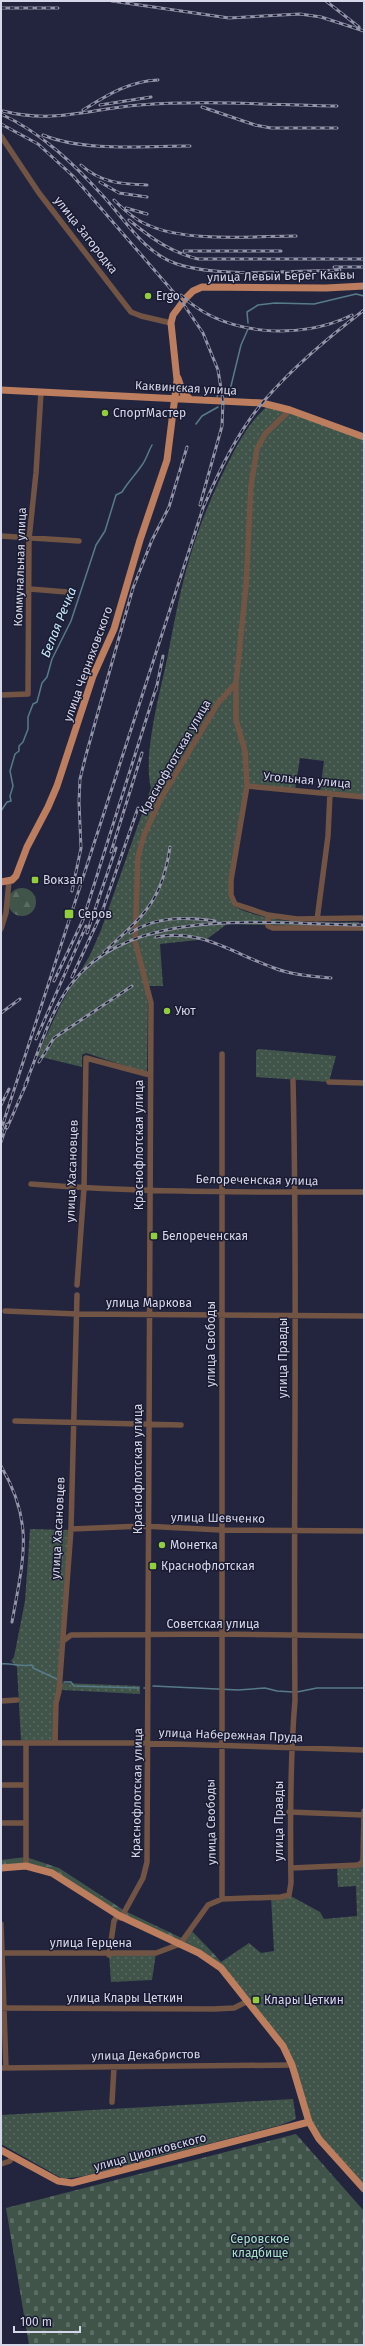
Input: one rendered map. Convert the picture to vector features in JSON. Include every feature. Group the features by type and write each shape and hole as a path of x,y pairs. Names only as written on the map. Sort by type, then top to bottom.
{"main road":[{"name":"улица Левый Берег Каквы","path":"171,322 173,315 185,299 193,291 202,287 326,288 364,286"},
{"path":"171,322 176,372 174,398"},
{"path":"176,372 183,393 190,399"},
{"name":"Каквинская улица","path":"1,390 262,403 290,410 364,437"},
{"name":"улица Черняховского","path":"5,882 16,876 27,847 57,786 93,676 114,629 140,540 162,480 169,446 174,398"},
{"path":"1,1868 26,1866 43,1870 62,1878 120,1916 199,1952 221,1968 283,2046 292,2065 309,2122 319,2139 364,2189"},
{"name":"улица Циолковского","path":"1,2150 58,2181 72,2183 309,2122"}],"street":[{"name":"улица Загородка","path":"1,136 40,193 131,312 141,316 171,322"},
{"name":"Коммунальная улица","path":"1,695 28,694 30,589 29,539 36,473 41,392"},
{"path":"290,410 265,434 257,449 251,486 246,586 236,683 236,720 245,751 247,786 231,880 231,895 235,904 268,915 317,920 362,918"},
{"path":"1,536 79,542"},
{"path":"30,589 67,592"},
{"name":"Краснофлотская улица","path":"110,1955 113,1925 120,1916 146,1871 149,1743 151,1003 135,941 138,857 144,835 160,800 218,703 236,683"},
{"name":"Угольная улица","path":"247,786 364,797"},
{"path":"317,920 328,836 330,793"},
{"name":"улица Черняховского","path":"1,929 6,913 5,882"},
{"path":"268,915 268,926 273,928 364,928"},
{"name":"улица Свободы","path":"222,1054 222,1899"},
{"name":"улица Хасановцев","path":"77,1285 84,1188 86,1058 150,1075"},
{"name":"улица Правды","path":"222,1899 281,1897 289,1895 291,1868 289,1812 291,1748 295,1696 294,1316 296,1192 293,1081"},
{"path":"329,1082 364,1083"},
{"name":"Белореченская улица","path":"31,1184 84,1188 150,1190 364,1192"},
{"name":"улица Хасановцев","path":"55,1743 56,1703 59,1691 64,1641 71,1529 75,1424 77,1295"},
{"name":"улица Маркова","path":"5,1311 77,1314 150,1313 364,1316"},
{"path":"15,1421 181,1426"},
{"name":"улица Шевченко","path":"71,1529 149,1528 364,1531"},
{"name":"Советская улица","path":"64,1641 71,1635 221,1634 364,1636"},
{"path":"1,1700 17,1700"},
{"name":"улица Набережная Пруда","path":"1,1743 149,1743 364,1750"},
{"path":"26,1743 26,1866"},
{"path":"1,1785 26,1785"},
{"path":"291,1868 359,1865 364,1862 364,1811"},
{"path":"289,1812 364,1815"},
{"path":"1,1823 26,1823"},
{"path":"180,1944 208,1905 222,1899"},
{"path":"1,1924 3,2068"},
{"name":"улица Герцена","path":"2,1953 110,1955 156,1953 180,1944"},
{"name":"улица Клары Цеткин","path":"2,2008 214,2009 234,2008 248,2001"},
{"name":"улица Декабристов","path":"3,2068 292,2065"},
{"path":"112,2102 114,2067"},
{"path":"1,2164 10,2161 12,2156"}],"green space":[{"path":"269,405 364,437 364,797 320,792 324,761 300,758 295,790 247,786 229,882 229,897 233,906 263,917 294,922 359,922 359,928 227,924 207,939 160,944 163,986 145,986 148,1003 147,1073 86,1053 82,1055 82,1067 37,1056 61,1004 90,955 101,930 151,788 149,761 155,712 177,607 199,529 216,488 246,430 257,416"},
{"path":"22,888 32,892 36,902 32,912 22,916 12,912 8,902 12,892"},
{"path":"259,1049 336,1056 329,1082 256,1077 256,1051"},
{"path":"30,1529 70,1530 55,1741 21,1741 17,1667 11,1661 14,1657 25,1601"},
{"path":"62,1683 140,1686 140,1694 62,1690"},
{"path":"26,1857 59,1868 125,1911 213,1953 221,1962 221,1968 208,1959 121,1918 43,1870 1,1868 1,1860"},
{"path":"364,1861 364,2189 319,2139 283,2046 221,1968 221,1962 249,1943 261,1953 274,1951 271,1897 289,1895 320,1912 324,1919 357,1916 356,1886 338,1887 337,1866"},
{"path":"190,1929 213,1953 182,1939"},
{"path":"156,1953 152,1980 111,1982 109,1954"},
{"path":"293,2099 296,2119 281,2125 84,2176 63,2179 1,2144 1,2115"},
{"name":"Серовское кладбище","path":"296,2134 364,2211 364,2345 29,2345 6,2208"}],"waterway":[{"name":"Белая Речка","path":"248,323 247,312 258,305 275,303 314,304 356,294 364,296"},
{"name":"Белая Речка","path":"225,392 230,390 241,345 248,329"},
{"name":"Белая Речка","path":"217,397 219,392"},
{"name":"Белая Речка","path":"196,424 202,416 218,407"},
{"name":"Белая Речка","path":"1,811 7,802 11,801 10,796 13,786 10,771 15,754 19,751 19,746 23,742 28,729 28,717 33,704 37,702 42,683 47,677 52,659 71,621 96,545 105,531 116,495 122,492 140,468 152,445"},
{"path":"1,1664 24,1666 32,1665 33,1668 57,1679"},
{"path":"64,1682 71,1682 74,1686 139,1688"},
{"path":"153,1686 238,1690 265,1688 277,1691 293,1692"},
{"path":"297,1692 317,1688 364,1688"}],"railway":[{"path":"112,1 229,18 300,14 321,17 364,31"},
{"path":"326,1 359,27"},
{"path":"1,8 58,8"},
{"path":"83,110 118,90 137,83 158,80"},
{"path":"100,105 151,97"},
{"path":"3,111 21,115 55,116 139,105 188,103 337,106"},
{"path":"202,107 255,125 271,128 337,128"},
{"path":"1,114 30,130 57,150 93,185 136,235 165,259 177,264 214,271 257,273 340,270"},
{"path":"1,124 38,144 73,176 182,302 203,333 218,370 223,401 222,426 200,505"},
{"path":"43,135 77,144 95,146 190,146"},
{"path":"81,165 96,176 104,179 120,183 147,185"},
{"path":"100,182 119,193 147,197"},
{"path":"114,200 143,223 164,231 221,237 296,236"},
{"path":"126,208 147,214"},
{"path":"129,220 161,244 198,259 364,259"},
{"path":"184,251 281,251"},
{"path":"334,267 364,267"},
{"path":"181,295 199,309 219,319 240,326 263,330 286,331 309,329 352,315"},
{"path":"1,1130 203,508 209,494 237,439 263,402 274,389 311,353 364,310"},
{"path":"72,891 81,848 79,802 80,779 86,755 133,588 152,540 169,507 187,447"},
{"path":"156,690 163,656"},
{"path":"54,981 83,920 157,685"},
{"path":"111,852 142,753"},
{"path":"72,977 102,912 138,808"},
{"path":"104,952 130,928 149,907 162,882 170,847"},
{"path":"87,933 116,848"},
{"path":"130,933 150,923 171,919 215,921"},
{"path":"25,1085 45,1032 64,994 72,983 99,958 131,940 168,929 208,924 249,922 364,925"},
{"path":"36,1039 86,926"},
{"path":"156,937 172,935 203,939 281,970 302,975 331,978"},
{"path":"39,1062 54,1038 132,986"},
{"path":"1,1013 20,999"},
{"path":"7,1128 28,1080"},
{"path":"1,1105 9,1089"},
{"path":"1,1142 7,1124"},
{"path":"1,1466 12,1487 19,1506 22,1524 22,1561 12,1622"}],"place":[{"name":"Ergo","path":"148,296"},
{"name":"СпортМастер","path":"105,413"},
{"name":"Вокзал","path":"35,880"},
{"name":"Серов","path":"69,914"},
{"name":"Уют","path":"167,1011"},
{"name":"Белореченская","path":"154,1236"},
{"name":"Монетка","path":"162,1545"},
{"name":"Краснофлотская","path":"153,1566"},
{"name":"Клары Цеткин","path":"256,2000"}]}
